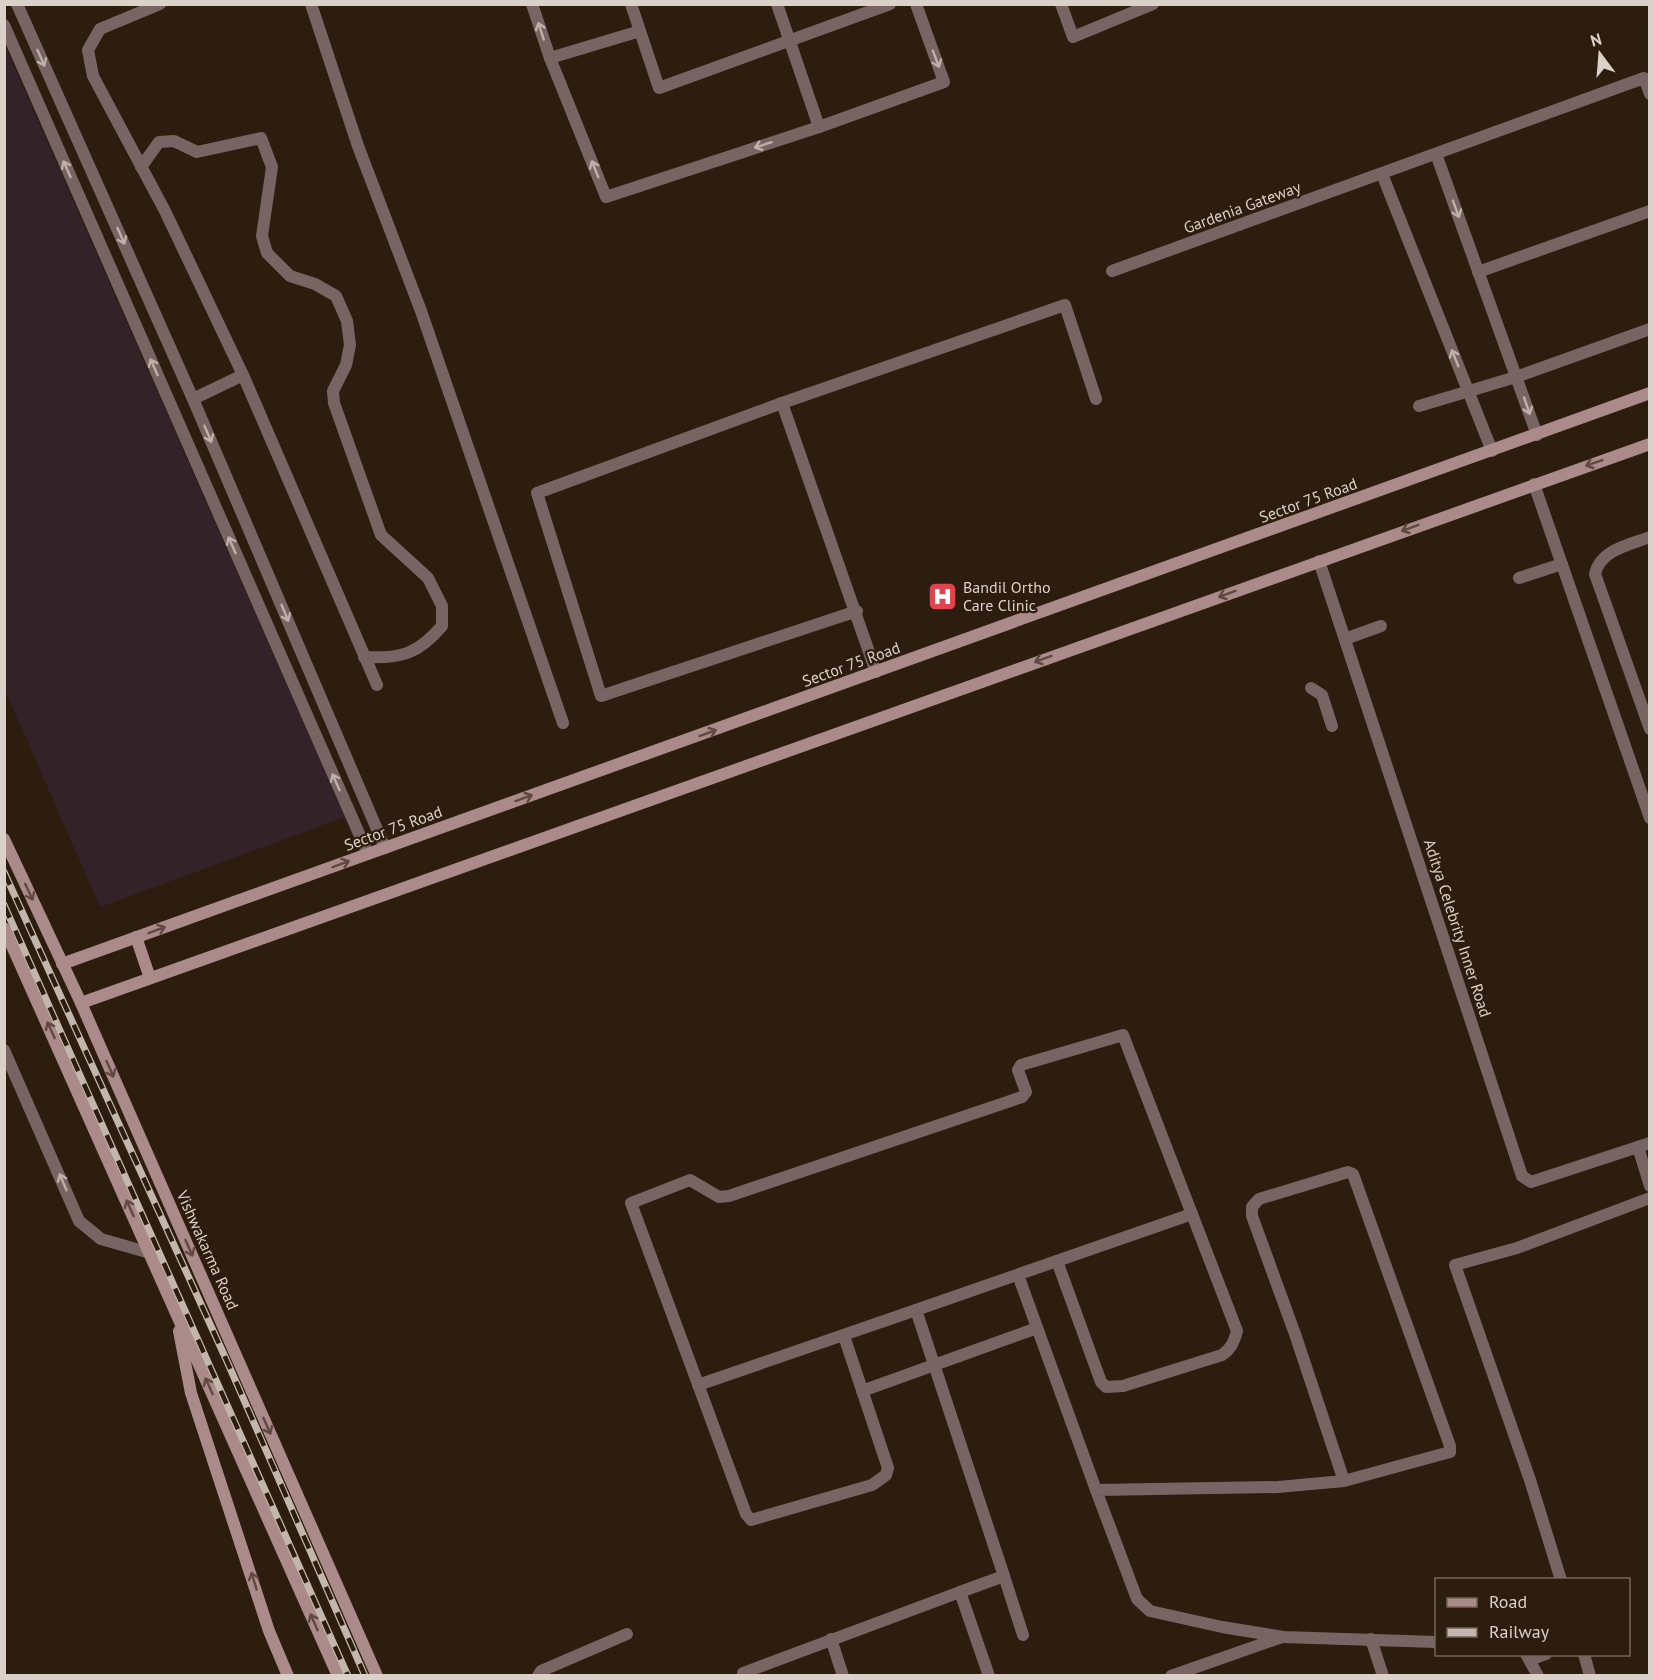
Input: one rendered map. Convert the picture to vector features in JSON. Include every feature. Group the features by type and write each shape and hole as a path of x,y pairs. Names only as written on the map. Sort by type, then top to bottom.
{"street":[{"path":"17,4 193,399 385,848"},
{"path":"160,4 100,28 88,50 93,76 141,167 243,375 377,685"},
{"path":"311,4 358,146 421,311 562,723"},
{"path":"532,4 550,58 606,197 819,127 944,82 916,4"},
{"path":"631,4 659,88 890,4"},
{"path":"777,4 819,127"},
{"path":"1061,4 1073,37 1153,4"},
{"path":"4,25 368,854"},
{"path":"550,58 640,31"},
{"name":"Gardenia Gateway","path":"1112,271 1644,78 1650,94"},
{"path":"141,167 159,142 174,141 197,152 261,138 272,167 261,236 267,253 290,276 315,284 336,296 347,321 350,345 346,365 333,391 334,403 381,535 428,578 442,606 442,626 427,643 398,658 364,657"},
{"path":"1436,154 1536,435"},
{"path":"1382,174 1492,451"},
{"path":"1479,272 1650,211"},
{"path":"857,611 601,696 537,493 782,403 1065,305 1096,399"},
{"path":"1419,406 1516,377 1650,329"},
{"path":"193,399 243,375"},
{"name":"Sector 75 Road","path":"63,964 1650,393"},
{"path":"782,403 857,611 876,672"},
{"path":"81,1003 1650,444"},
{"path":"1534,484 1650,818"},
{"path":"1650,537 1606,555 1596,566 1595,574 1650,729"},
{"name":"Aditya Celebrity Inner Road","path":"1319,561 1522,1176 1531,1182 1644,1145"},
{"path":"1519,578 1562,564"},
{"path":"1345,639 1381,627"},
{"path":"1311,688 1322,695 1332,726"},
{"name":"Vishwakarma Road","path":"4,839 81,1003 377,1676"},
{"path":"4,928 338,1676"},
{"path":"136,938 150,978"},
{"path":"844,1336 888,1468 886,1475 872,1485 754,1520 746,1514 631,1203 690,1180 719,1197 763,1185 1025,1096 1019,1066 1123,1035 1237,1331 1229,1350 1222,1355 1123,1386 1106,1387 1101,1382 1057,1261"},
{"path":"4,1050 79,1221 101,1239 150,1253"},
{"path":"1644,1145 1650,1186"},
{"path":"1096,1490 1278,1488 1344,1481 1446,1454 1450,1449 1353,1174 1348,1172 1259,1199 1252,1208 1252,1216 1295,1334 1344,1481"},
{"path":"1560,1578 1530,1480 1455,1265 1509,1251 1650,1198"},
{"path":"698,1385 1192,1214"},
{"path":"1018,1275 1096,1490 1137,1599 1142,1605 1150,1611 1222,1628 1283,1637 1435,1642"},
{"path":"174,1308 191,1393 269,1631 288,1676"},
{"path":"916,1310 1023,1635"},
{"path":"862,1391 1038,1328"},
{"path":"743,1673 1004,1576"},
{"path":"960,1592 989,1676"},
{"path":"538,1676 540,1671 627,1634"},
{"path":"1171,1676 1283,1637"},
{"path":"831,1639 843,1676"},
{"path":"1371,1639 1383,1676"},
{"path":"1585,1656 1590,1676"},
{"path":"1528,1657 1538,1676"}],"shaded area":[{"path":"4,44 345,817 100,907 5,690"}],"railway":[{"path":"4,872 226,1359 365,1676"},
{"path":"4,905 348,1676"}],"place":[{"name":"Bandil Ortho Care Clinic","path":"942,596"}]}
